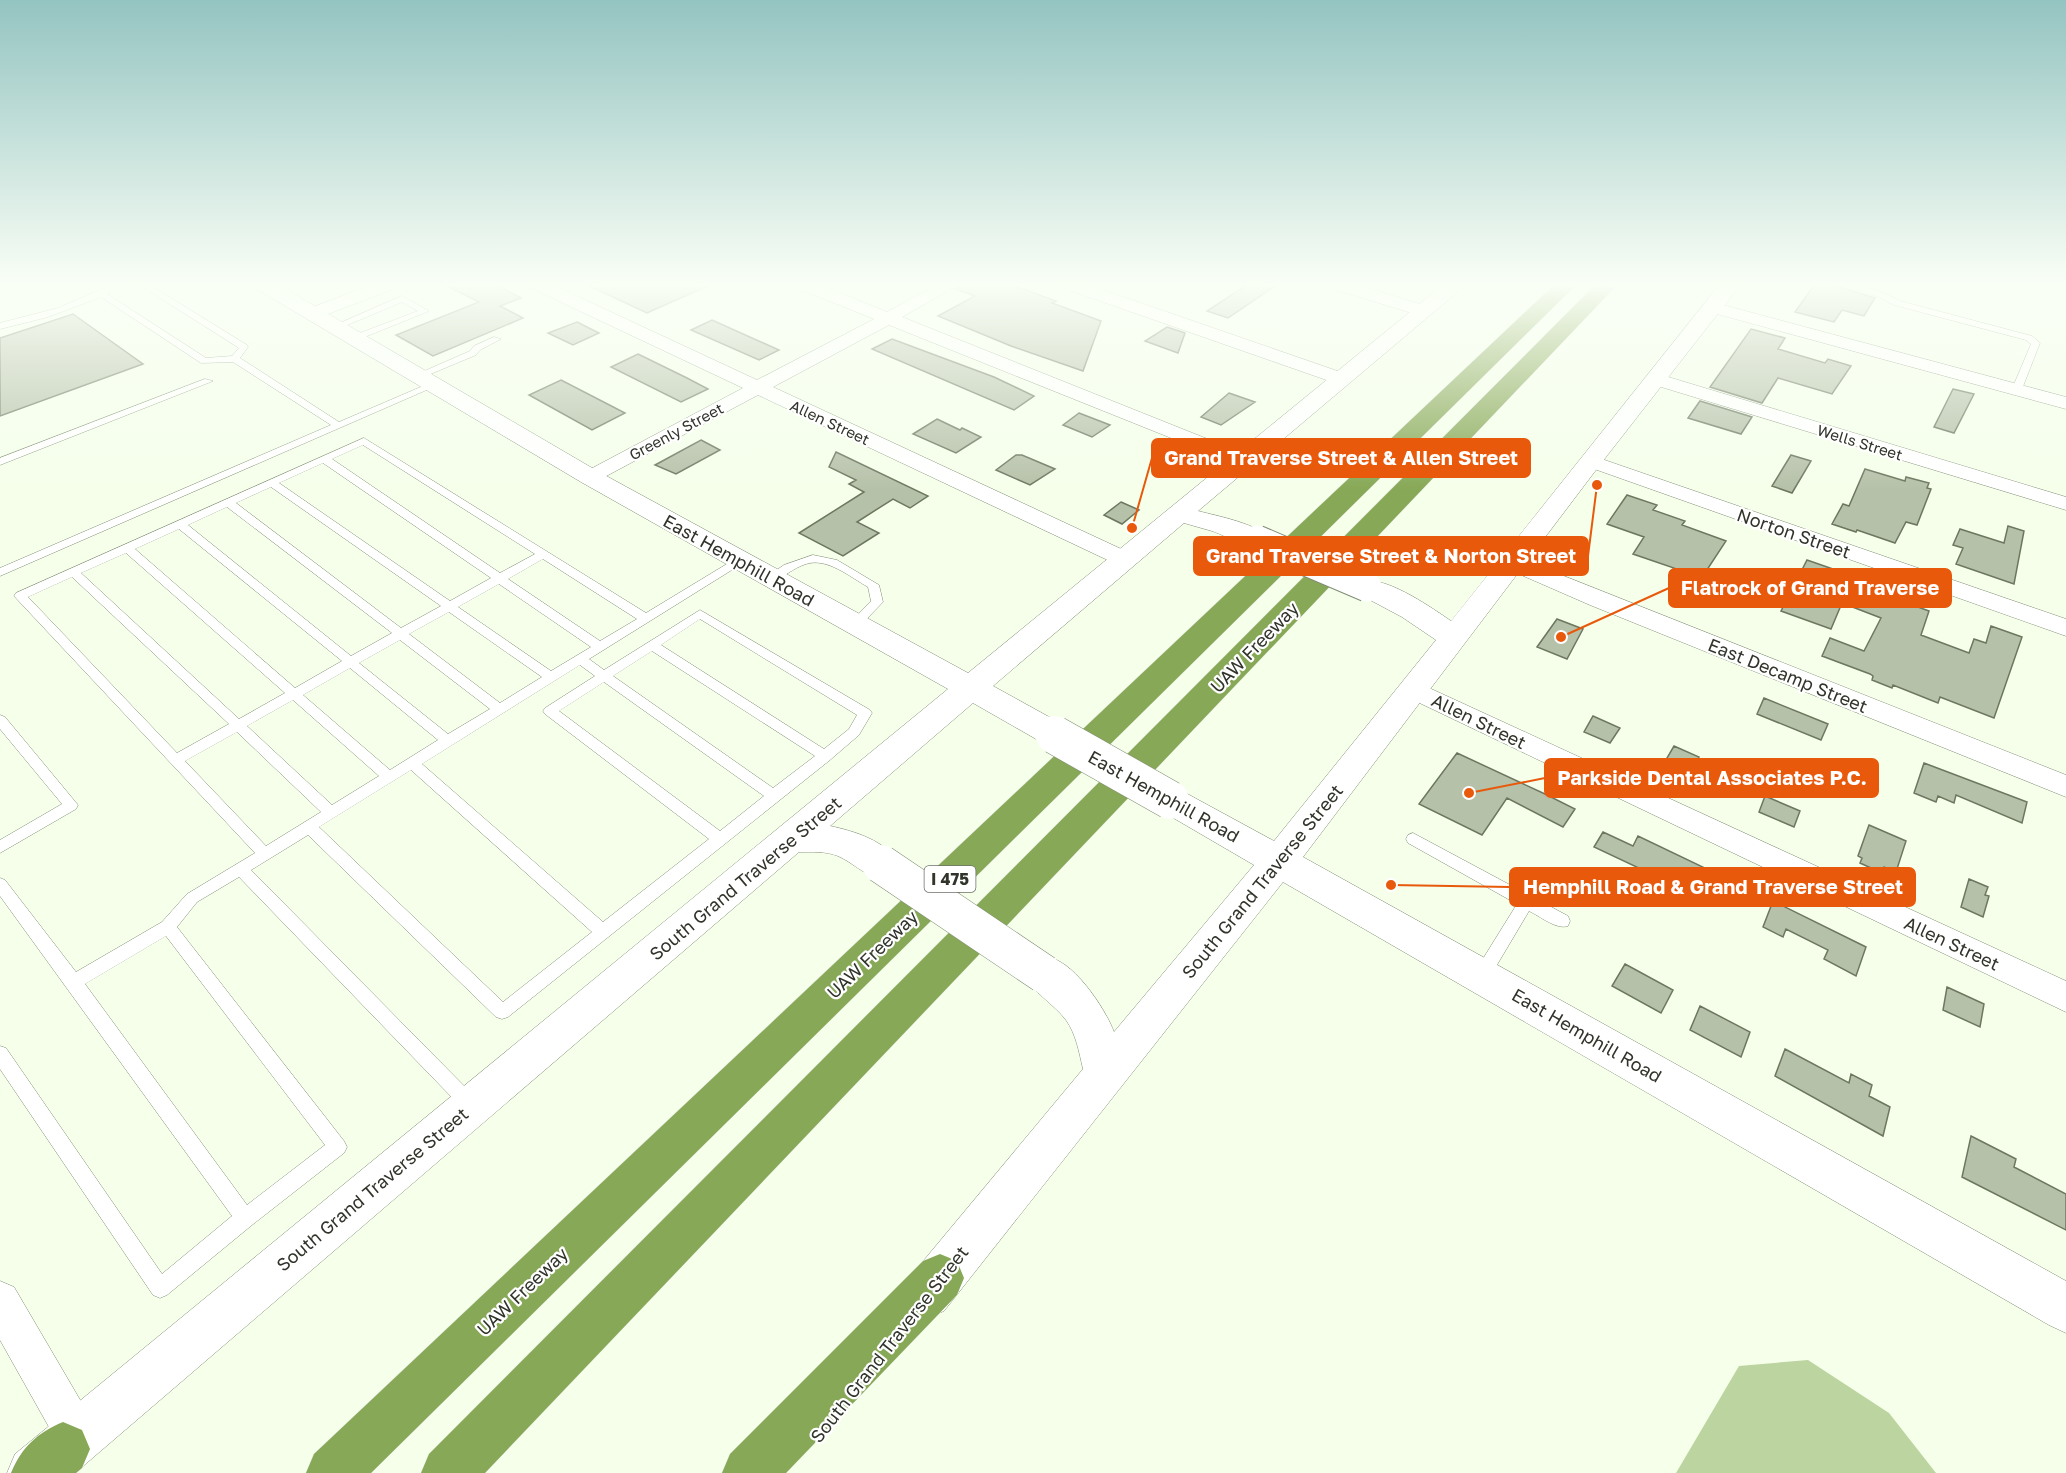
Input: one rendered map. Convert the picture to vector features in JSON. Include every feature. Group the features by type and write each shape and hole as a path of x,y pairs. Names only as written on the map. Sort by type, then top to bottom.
{"highway":[{"name":"UAW Freeway","path":"333,1473 1496,353"},
{"name":"UAW Freeway","path":"448,1473 1541,353"},
{"path":"749,1473 940,1278"}],"main road":[{"name":"East Hemphill Road","path":"379,353 590,477 854,625 972,688 1482,975 2066,1308"},
{"name":"South Grand Traverse Street","path":"53,1458 1124,559 1374,353"},
{"name":"South Grand Traverse Street","path":"786,1473 940,1278 1279,861 1676,353"},
{"path":"1179,514 1221,525 1398,600 1421,613 1453,638"},
{"path":"793,838 819,837 846,842 1044,974 1069,993 1089,1018 1106,1075"}],"street":[{"name":"Allen Street","path":"683,353 1124,559"},
{"name":"Greenly Street","path":"590,477 823,353"},
{"path":"975,353 1243,460"},
{"path":"1267,353 1342,379"},
{"path":"1882,353 2066,403"},
{"name":"Wells Street","path":"1655,379 2066,504"},
{"name":"Norton Street","path":"1590,461 2066,628"},
{"name":"East Decamp Street","path":"1511,562 1620,609 2066,786"},
{"name":"Allen Street","path":"1414,690 2066,997"},
{"path":"0,1301 53,1458"}],"lane":[{"path":"190,353 204,362 235,359 339,426"},
{"path":"235,359 240,353"},
{"path":"0,573 339,426 473,353"},
{"path":"2017,389 2032,353"},
{"path":"0,462 208,381"},
{"path":"265,854 20,596 364,441 646,619"},
{"path":"324,459 600,646"},
{"path":"272,482 551,677"},
{"path":"228,502 499,710"},
{"path":"180,524 447,741"},
{"path":"127,548 390,778"},
{"path":"176,760 239,727 543,554"},
{"path":"771,578 806,558 821,557 873,585 878,602 854,625"},
{"path":"74,982 168,927 192,898 413,764 739,561"},
{"path":"74,572 332,813"},
{"path":"309,827 502,1012 825,756 854,732 865,713 700,614 550,711 720,839"},
{"path":"652,645 825,756"},
{"path":"580,659 774,796"},
{"path":"0,720 71,805 0,847"},
{"path":"413,764 603,932"},
{"path":"1413,839 1562,921"},
{"path":"240,869 471,1106"},
{"path":"0,884 245,1218"},
{"path":"1482,975 1527,901"},
{"path":"0,1054 160,1288 245,1218 338,1148 168,927"}],"green space":[{"path":"1808,1360 1889,1413 1936,1473 1676,1473 1739,1366"}],"building":[{"path":"0,353 127,353 143,364 0,416"},
{"path":"743,353 774,353 759,360"},
{"path":"881,353 929,353 994,377 1034,396 1014,410"},
{"path":"1030,353 1090,353 1083,371"},
{"path":"1734,353 1791,353 1825,363 1828,359 1851,366 1832,394 1778,378 1762,403 1710,387"},
{"path":"638,354 708,389 681,402 611,367"},
{"path":"561,380 625,413 592,430 529,395"},
{"path":"1953,389 1974,394 1954,433 1934,427"},
{"path":"1229,393 1255,402 1221,425 1201,417"},
{"path":"1700,401 1752,417 1741,434 1688,418"},
{"path":"1079,413 1110,425 1092,437 1063,425"},
{"path":"937,419 981,437 956,453 913,434"},
{"path":"701,440 720,450 676,474 655,465"},
{"path":"836,452 928,496 910,508 893,499 857,522 879,533 843,556 799,533 864,492 849,484 856,480 829,467"},
{"path":"1016,455 1022,455 1055,469 1030,485 996,470"},
{"path":"1791,455 1811,461 1792,493 1772,486"},
{"path":"1865,469 1905,481 1906,477 1929,483 1927,488 1931,489 1917,525 1906,522 1895,543 1832,524 1843,504 1849,506"},
{"path":"1627,495 1657,505 1653,510 1685,521 1682,525 1726,541 1699,582 1671,571 1674,568 1633,554 1644,537 1607,524"},
{"path":"1121,502 1139,510 1122,524 1104,515"},
{"path":"2008,526 2024,531 2014,584 1956,564 1963,548 1953,545 1960,529 2004,543"},
{"path":"1807,560 1879,585 1877,592 1929,611 1921,635 1969,653 1974,639 1986,643 1991,626 2022,637 1994,718 1940,697 1938,703 1893,685 1892,688 1872,680 1873,676 1870,674 1822,656 1830,638 1864,651 1881,618 1842,603 1831,629 1781,611"},
{"path":"1557,619 1583,629 1567,659 1537,647"},
{"path":"1764,698 1828,724 1821,740 1757,714"},
{"path":"1593,716 1620,728 1610,743 1584,732"},
{"path":"1674,746 1699,757 1685,782 1660,770"},
{"path":"1457,753 1575,809 1563,827 1507,798 1482,835 1419,804"},
{"path":"1924,763 2027,802 2022,823 1956,795 1954,803 1938,796 1936,802 1914,793"},
{"path":"1765,796 1800,811 1794,827 1759,812"},
{"path":"1869,825 1906,841 1896,872 1884,867 1882,873 1860,863 1862,858 1858,856"},
{"path":"1603,832 1633,846 1638,836 1707,869 1699,888 1682,880 1679,887 1594,847"},
{"path":"1969,879 1988,887 1985,895 1989,896 1983,917 1961,907"},
{"path":"1773,901 1866,947 1856,976 1824,959 1828,950 1786,929 1783,937 1763,927"},
{"path":"1625,964 1673,990 1661,1013 1612,986"},
{"path":"1947,987 1984,1004 1980,1027 1943,1010"},
{"path":"1700,1006 1750,1032 1741,1057 1690,1030"},
{"path":"1785,1049 1849,1083 1851,1074 1872,1085 1869,1096 1890,1107 1883,1136 1775,1076"},
{"path":"1971,1136 2016,1159 2014,1167 2066,1194 2066,1230 1962,1177"}],"place":[{"name":"Grand Traverse Street & Norton Street","path":"1597,485"},
{"name":"Grand Traverse Street & Allen Street","path":"1132,528"},
{"name":"Flatrock of Grand Traverse","path":"1561,637"},
{"name":"Parkside Dental Associates P.C.","path":"1469,793"},
{"name":"Hemphill Road & Grand Traverse Street","path":"1391,885"}]}
